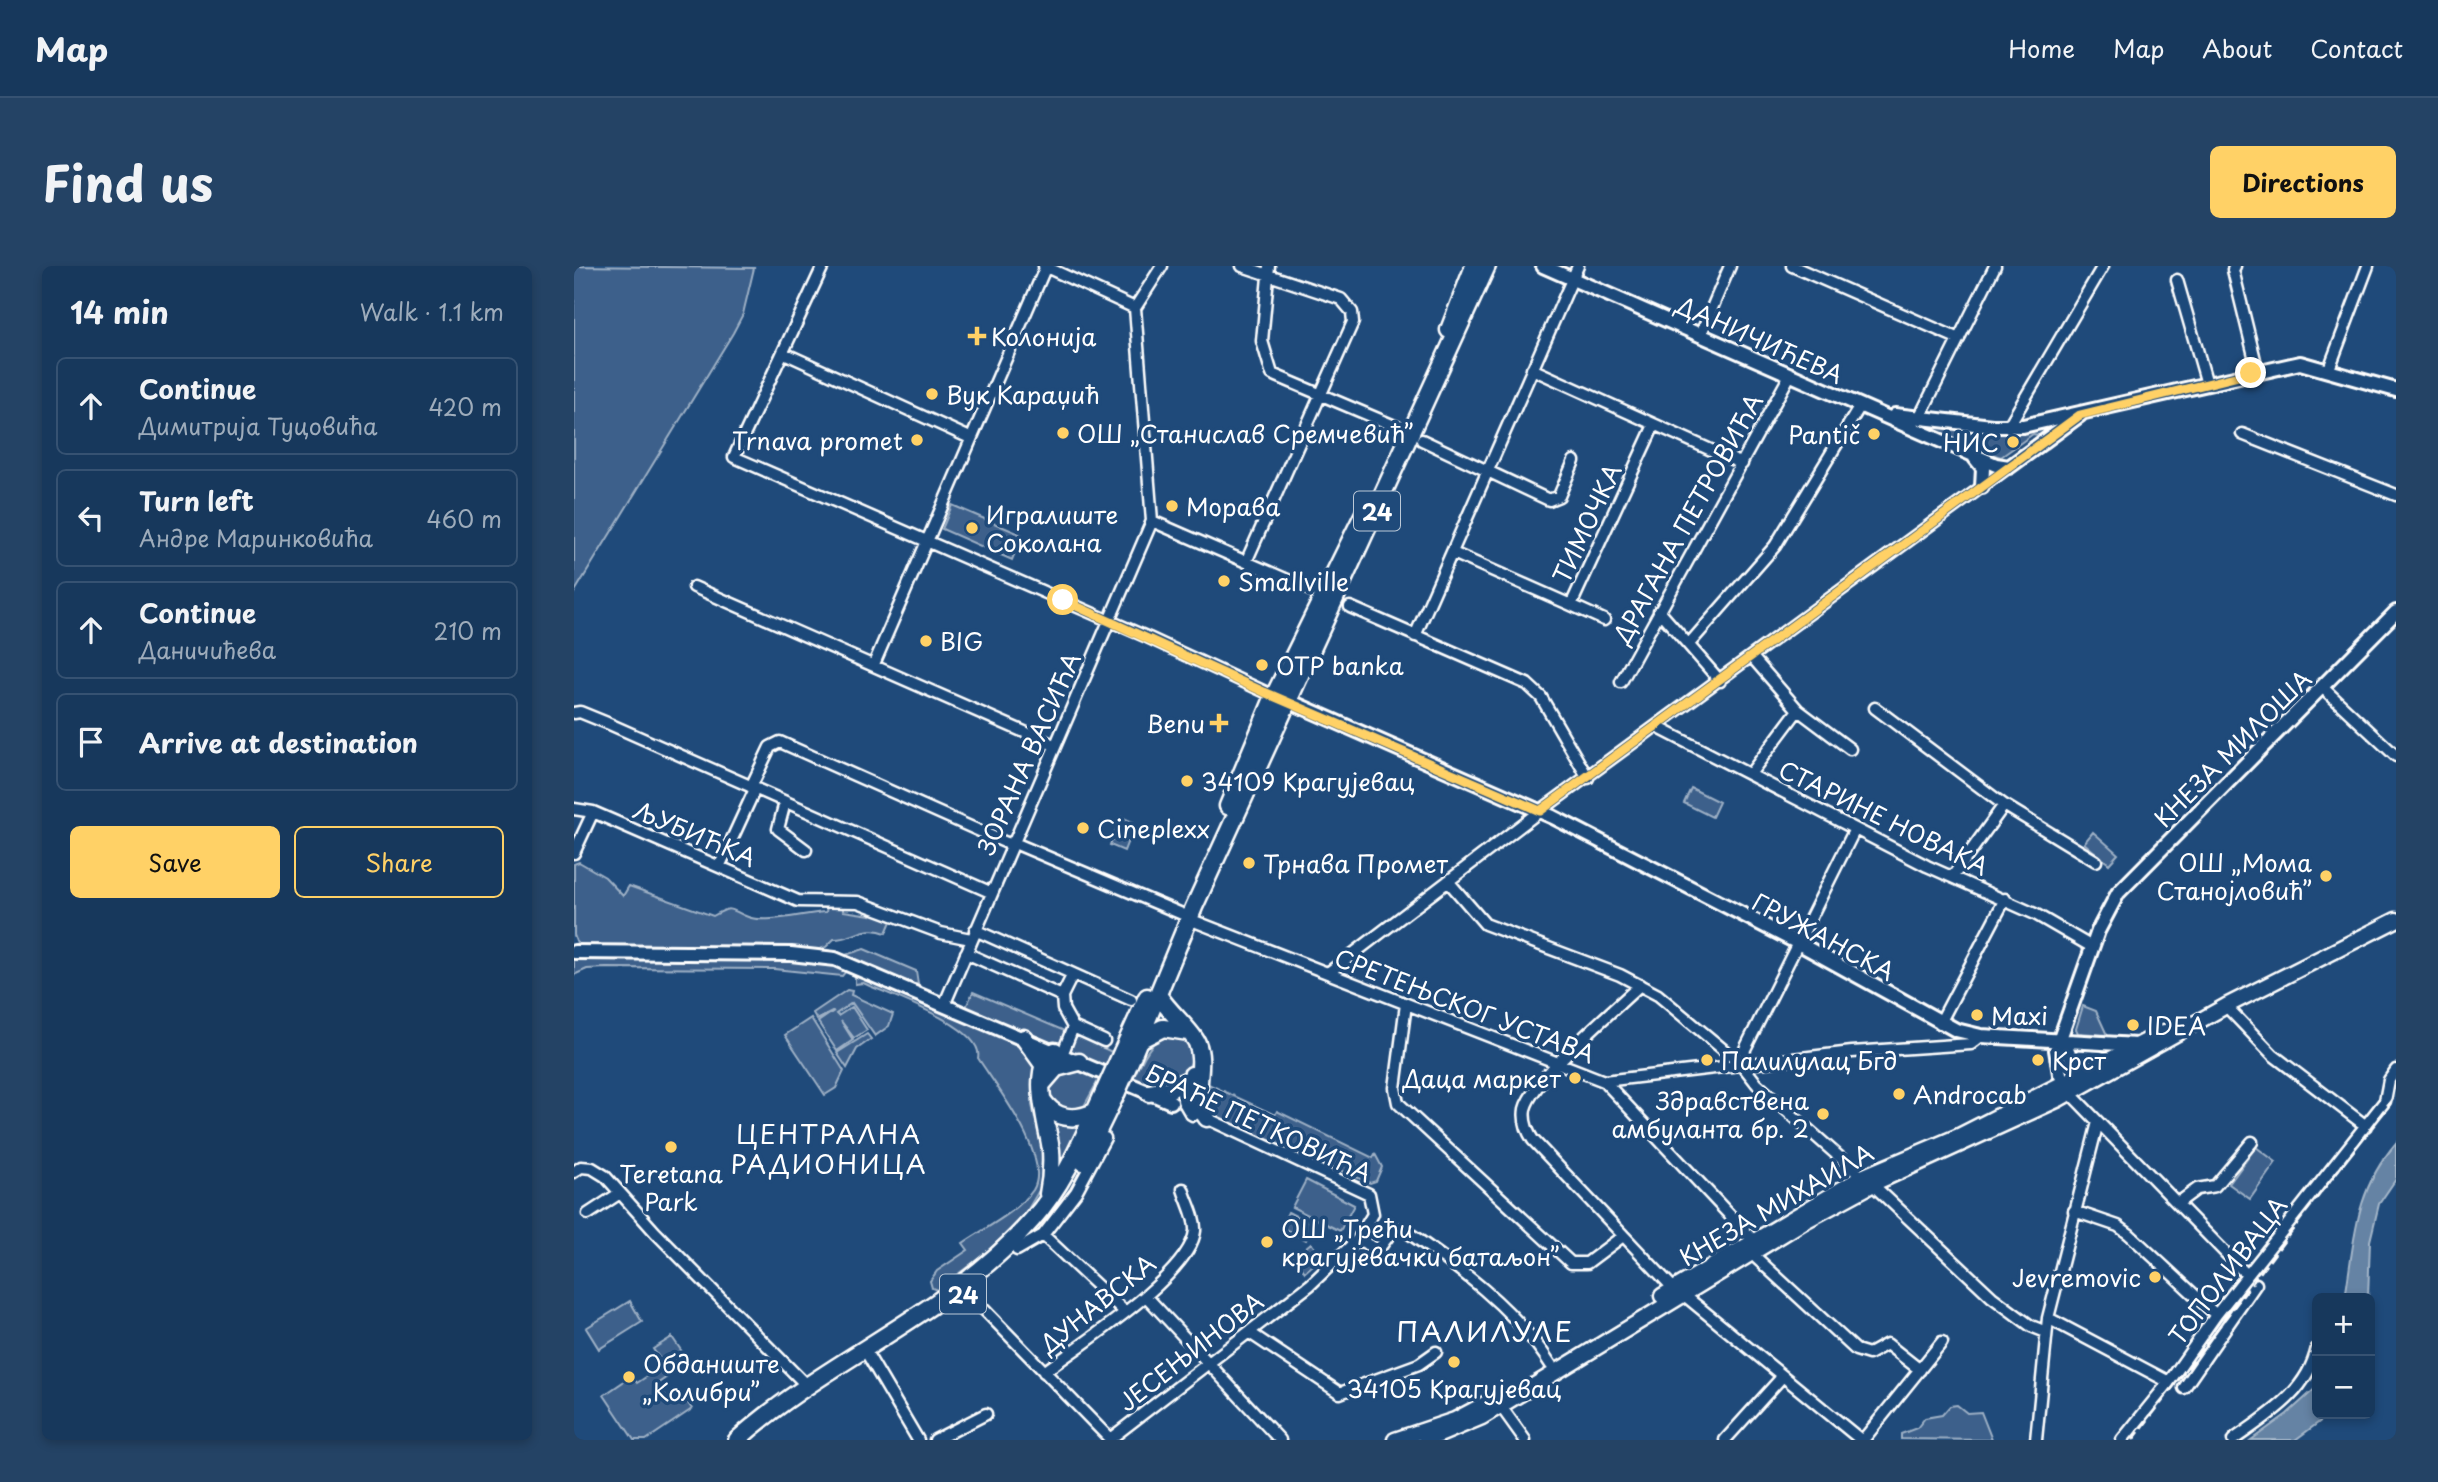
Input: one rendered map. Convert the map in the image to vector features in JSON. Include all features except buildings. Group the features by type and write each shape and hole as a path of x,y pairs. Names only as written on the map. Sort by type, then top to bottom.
{"main road":[{"name":"24","path":"753,1440 812,1395 967,1292 1017,1250 1049,1216 1068,1189 1281,698 1404,430 1474,266"},
{"name":"24","path":"1281,698 1487,266"},
{"name":"24","path":"1127,1055 1140,1040 1159,996 1186,917"},
{"name":"КНЕЗА МИХАИЛА","path":"2074,1084 2396,920"},
{"path":"1159,996 1171,1015 1190,1033 1198,1046 1199,1060 1189,1108"},
{"name":"КНЕЗА МИХАИЛА","path":"1395,1440 1498,1402 1752,1247 1867,1181 1991,1132 2137,1045 2206,1010 2226,1006"},
{"path":"1140,1040 1163,1028 1175,1027 1190,1033"},
{"path":"1024,1038 1054,1059 1079,1062"},
{"path":"1047,1201 1051,1153 1043,1091 1054,1059"},
{"path":"1149,1093 1194,1080"},
{"path":"1189,1108 1199,1103 1194,1080"},
{"name":"24","path":"737,1440 807,1386 971,1276 1008,1245 1047,1201 1070,1165 1094,1112 1113,1087"},
{"path":"1043,1091 1051,1111 1061,1117 1082,1117 1094,1112"},
{"name":"КНЕЗА МИХАИЛА","path":"1427,1440 1463,1426 1551,1365 1679,1292"}],"street":[{"path":"823,266 734,457 1281,698"},
{"path":"874,664 1045,266 1135,308"},
{"path":"1162,266 1135,308 1152,521 1313,591"},
{"path":"1242,266 1268,270 1341,299 1352,312 1353,322 1246,562"},
{"name":"ДАНИЧИЋЕВА","path":"1543,266 1860,406 1916,423 2008,427 2044,422 2300,363 2396,390"},
{"path":"1415,636 1578,266"},
{"path":"1700,336 1730,266"},
{"path":"1792,266 1959,339"},
{"path":"1916,423 1996,266"},
{"path":"2008,427 2103,266"},
{"path":"2329,369 2368,266"},
{"path":"2233,267 2259,372"},
{"path":"1268,270 1262,333 1267,367 1272,374 1404,430"},
{"path":"2177,280 2207,384"},
{"path":"784,353 970,438"},
{"path":"1532,369 1742,464"},
{"name":"ДРАГАНА ПЕТРОВИЋА","path":"1621,682 1790,375"},
{"path":"1689,644 1775,546 1860,406"},
{"name":"ДАНИЧИЋЕВА","path":"1916,423 1975,458 2009,467 2080,415"},
{"path":"2044,422 2055,424 2056,433"},
{"name":"ТИМОЧКА","path":"1604,620 1571,605 1654,425"},
{"path":"2242,434 2396,495"},
{"path":"1422,440 1554,500 1559,496 1574,461"},
{"path":"1975,458 1983,468 1982,487"},
{"path":"1328,973 1540,811 2009,467"},
{"name":"ЗОРАНА ВАСИЋА","path":"945,1003 990,892 1152,521"},
{"path":"1453,553 1571,605"},
{"path":"694,587 1054,745"},
{"path":"1350,607 1535,690 1588,778"},
{"path":"1659,611 1720,681"},
{"name":"КНЕЗА МИЛОША","path":"2060,1041 2092,947 2111,904 2128,881 2396,612"},
{"path":"1752,657 1798,710 1850,748"},
{"path":"2322,687 2396,756"},
{"name":"ГРУЖАНСКА","path":"1281,698 1540,811 1798,943 1940,1023 1981,1036 2137,1045"},
{"path":"1875,708 2004,805 2096,861"},
{"path":"1750,774 1798,710"},
{"path":"577,712 990,892"},
{"name":"СТАРИНЕ НОВАКА","path":"1657,727 1855,829 2035,914 2092,947"},
{"name":"СРЕТЕЊСКОГ УСТАВА","path":"753,788 770,747 780,742 1186,917 1604,1082 1852,1052 1971,1044 1981,1036"},
{"path":"720,865 753,788"},
{"path":"785,802 778,829 806,850"},
{"path":"1953,876 2004,805"},
{"name":"ЉУБИЋКА","path":"574,809 593,812 798,901 858,902 941,933 973,934"},
{"path":"574,853 593,812"},
{"path":"1743,1066 1745,1049 1855,829"},
{"path":"1448,881 1485,924 1640,985 1664,999 1743,1066 1757,1084 1993,1297 2031,1325 2046,1332"},
{"path":"1940,1023 2004,899"},
{"path":"973,934 1131,1000"},
{"path":"574,952 821,956 875,973 1024,1038"},
{"path":"965,953 1062,996"},
{"path":"1073,974 1062,996 1063,1009 1073,1027 1104,1041"},
{"path":"1640,985 1557,1065 1527,1104 1525,1120 1528,1133 1679,1292 1862,1440 1942,1342"},
{"path":"1406,1004 1395,1088 1398,1103 1571,1263 1587,1263 1623,1236"},
{"path":"2226,1006 2273,1055 2366,1126"},
{"path":"1054,1059 1073,1027"},
{"path":"2060,1041 2068,1051 2074,1084 2098,1122 2247,1275"},
{"path":"1079,1062 1113,1087"},
{"name":"ТОПОЛИВАЦА","path":"2122,1440 2169,1382 2216,1315 2387,1098 2389,1080 2396,1070"},
{"path":"1604,1082 1752,1247 1856,1350 1869,1354 1887,1344 1920,1370"},
{"name":"БРАЋЕ ПЕТКОВИЋА","path":"1113,1087 1149,1093 1189,1108 1369,1194 1373,1214 1358,1239"},
{"path":"2036,1440 2046,1332 2098,1122"},
{"path":"1017,1250 1043,1235 1076,1192 1105,1138"},
{"path":"2178,1203 2197,1189 2215,1186 2252,1143"},
{"path":"574,1172 581,1167 592,1168 620,1193 807,1386"},
{"name":"ДУНАВСКА","path":"1044,1372 1146,1296 1169,1275 1194,1235 1195,1222 1183,1189"},
{"path":"588,1214 620,1193"},
{"path":"2074,1211 2118,1226 2129,1234 2216,1315"},
{"path":"1358,1239 1378,1250 1392,1231 1403,1229 1451,1262 1502,1305 1534,1340 1551,1365"},
{"path":"1043,1235 1124,1311"},
{"name":"ЈЕСЕЊИНОВА","path":"1110,1440 1310,1285 1358,1239"},
{"name":"ТОПОЛИВАЦА","path":"2184,1388 2256,1283"},
{"path":"967,1292 1110,1440"},
{"path":"1146,1296 1280,1440"},
{"path":"2049,1318 2169,1382"},
{"path":"1250,1333 1340,1393 1419,1364 1436,1352"},
{"path":"2233,1440 2295,1392 2307,1376 2314,1356"},
{"path":"869,1357 918,1440"},
{"path":"1725,1440 1782,1377"},
{"path":"1498,1402 1525,1440"},
{"path":"935,1440 986,1414"}],"shaded area":[{"path":"574,266 754,268 743,314 733,333 574,593"},
{"path":"1928,424 2010,433 2052,428 2042,436 2033,434 2001,457 1953,442 1926,428"},
{"name":"Игралиште Соколана","path":"952,505 1022,535 1012,560 942,529"},
{"path":"1691,788 1719,802 1712,817 1684,803"},
{"path":"1121,817 1133,822 1131,829 1134,836 1129,838 1124,851 1110,845"},
{"path":"2093,832 2118,854 2109,864 2084,843"},
{"path":"579,862 605,877 623,896 629,886 713,916 731,909 756,919 775,919 826,912 827,905 843,905 843,911 871,915 872,909 892,919 886,933 872,930 834,939 826,947 814,951 579,948 574,935 574,864"},
{"path":"864,949 916,971 918,984 911,984 842,956"},
{"path":"673,956 802,960 831,965 846,971 842,976 774,969 606,968 587,969 574,975 574,957"},
{"path":"860,975 986,1028 1025,1050 1034,1062 1032,1105 1042,1149 1041,1187 1024,1216 987,1252 937,1290 932,1288 930,1281 937,1271 968,1250 963,1243 1027,1198 1033,1190 1037,1176 1035,1160 1019,1122 978,1058 976,1046 966,1035 912,1003 863,983 855,984 855,977"},
{"path":"847,990 852,991 851,995 893,1014 889,1026 875,1036 852,1003 836,1014 838,1016 852,1007 867,1030 854,1038 841,1021 853,1040 837,1051 818,1022 834,1011 817,1020 813,1013"},
{"path":"973,992 1067,1032 1060,1048 966,1007"},
{"path":"2083,1006 2096,1011 2107,1035 2078,1033 2076,1029"},
{"path":"811,1018 844,1071 836,1088 825,1095 785,1035"},
{"path":"867,1034 871,1039 857,1049 847,1068 837,1053"},
{"path":"1075,1035 1140,1065 1148,1050 1158,1040 1170,1036 1178,1037 1186,1041 1192,1060 1189,1067 1174,1080 1145,1083 1128,1079 1068,1052"},
{"path":"1074,1069 1099,1079 1083,1108 1067,1112 1051,1102 1050,1089 1057,1077"},
{"path":"1206,1083 1275,1115 1277,1111 1373,1158 1375,1154 1382,1167 1376,1181 1370,1183 1215,1117 1206,1107"},
{"path":"1050,1116 1081,1124 1055,1176"},
{"path":"2396,1143 2396,1179 2379,1204 2370,1241 2368,1293 2346,1293 2358,1217 2382,1161"},
{"path":"2256,1147 2276,1162 2250,1199 2229,1184"},
{"path":"1306,1180 1354,1205 1340,1231 1292,1207"},
{"path":"1288,1212 1313,1225 1306,1240 1281,1227"},
{"path":"1311,1243 1322,1257 1305,1272 1293,1258"},
{"path":"630,1301 642,1322 599,1349 586,1328"},
{"path":"672,1337 689,1362 657,1384 672,1405 684,1397 692,1409 646,1440 634,1440 604,1395 632,1376 637,1383 664,1365 653,1349"},
{"path":"2312,1392 2312,1419 2323,1419 2295,1440 2251,1440"},
{"path":"1957,1405 1967,1413 1981,1412 1992,1440 1901,1439 1901,1434 1917,1428 1925,1418 1942,1415 1950,1406"}],"railway":[{"path":"2133,1440 2396,1094"}],"place":[{"name":"Колонија","path":"977,336"},
{"name":"Вук Караџић","path":"932,394"},
{"name":"ОШ „Станислав Сремчевић”","path":"1063,433"},
{"name":"Pantič","path":"1874,434"},
{"name":"Trnava promet","path":"917,440"},
{"name":"НИС","path":"2013,442"},
{"name":"Морава","path":"1172,506"},
{"name":"Игралиште Соколана","path":"972,528"},
{"name":"Smallville","path":"1224,581"},
{"name":"BIG","path":"926,641"},
{"name":"OTP banka","path":"1262,665"},
{"name":"Benu","path":"1219,723"},
{"name":"34109 Крагујевац","path":"1187,781"},
{"name":"Cineplexx","path":"1083,828"},
{"name":"Трнава Промет","path":"1249,863"},
{"name":"ОШ „Мома Станојловић”","path":"2326,876"},
{"name":"Maxi","path":"1977,1015"},
{"name":"IDEA","path":"2133,1025"},
{"name":"Палилулац Бгд","path":"1707,1060"},
{"name":"Крст","path":"2038,1060"},
{"name":"Даца маркет","path":"1575,1078"},
{"name":"Androcab","path":"1899,1094"},
{"name":"Здравствена амбуланта бр. 2","path":"1823,1114"},
{"name":"Teretana Park","path":"671,1147"},
{"name":"ОШ „Трећи крагујевачки батаљон”","path":"1267,1242"},
{"name":"Jevremovic","path":"2155,1277"},
{"name":"34105 Крагујевац","path":"1454,1362"},
{"name":"Обданиште „Колибри”","path":"629,1377"}],"district":[{"name":"ЦЕНТРАЛНА РАДИОНИЦА","path":"829,1148"},
{"name":"ПАЛИЛУЛЕ","path":"1485,1330"}],"route":[{"path":"1063,600 1264,692 1540,811 2080,415 2251,373"}]}
